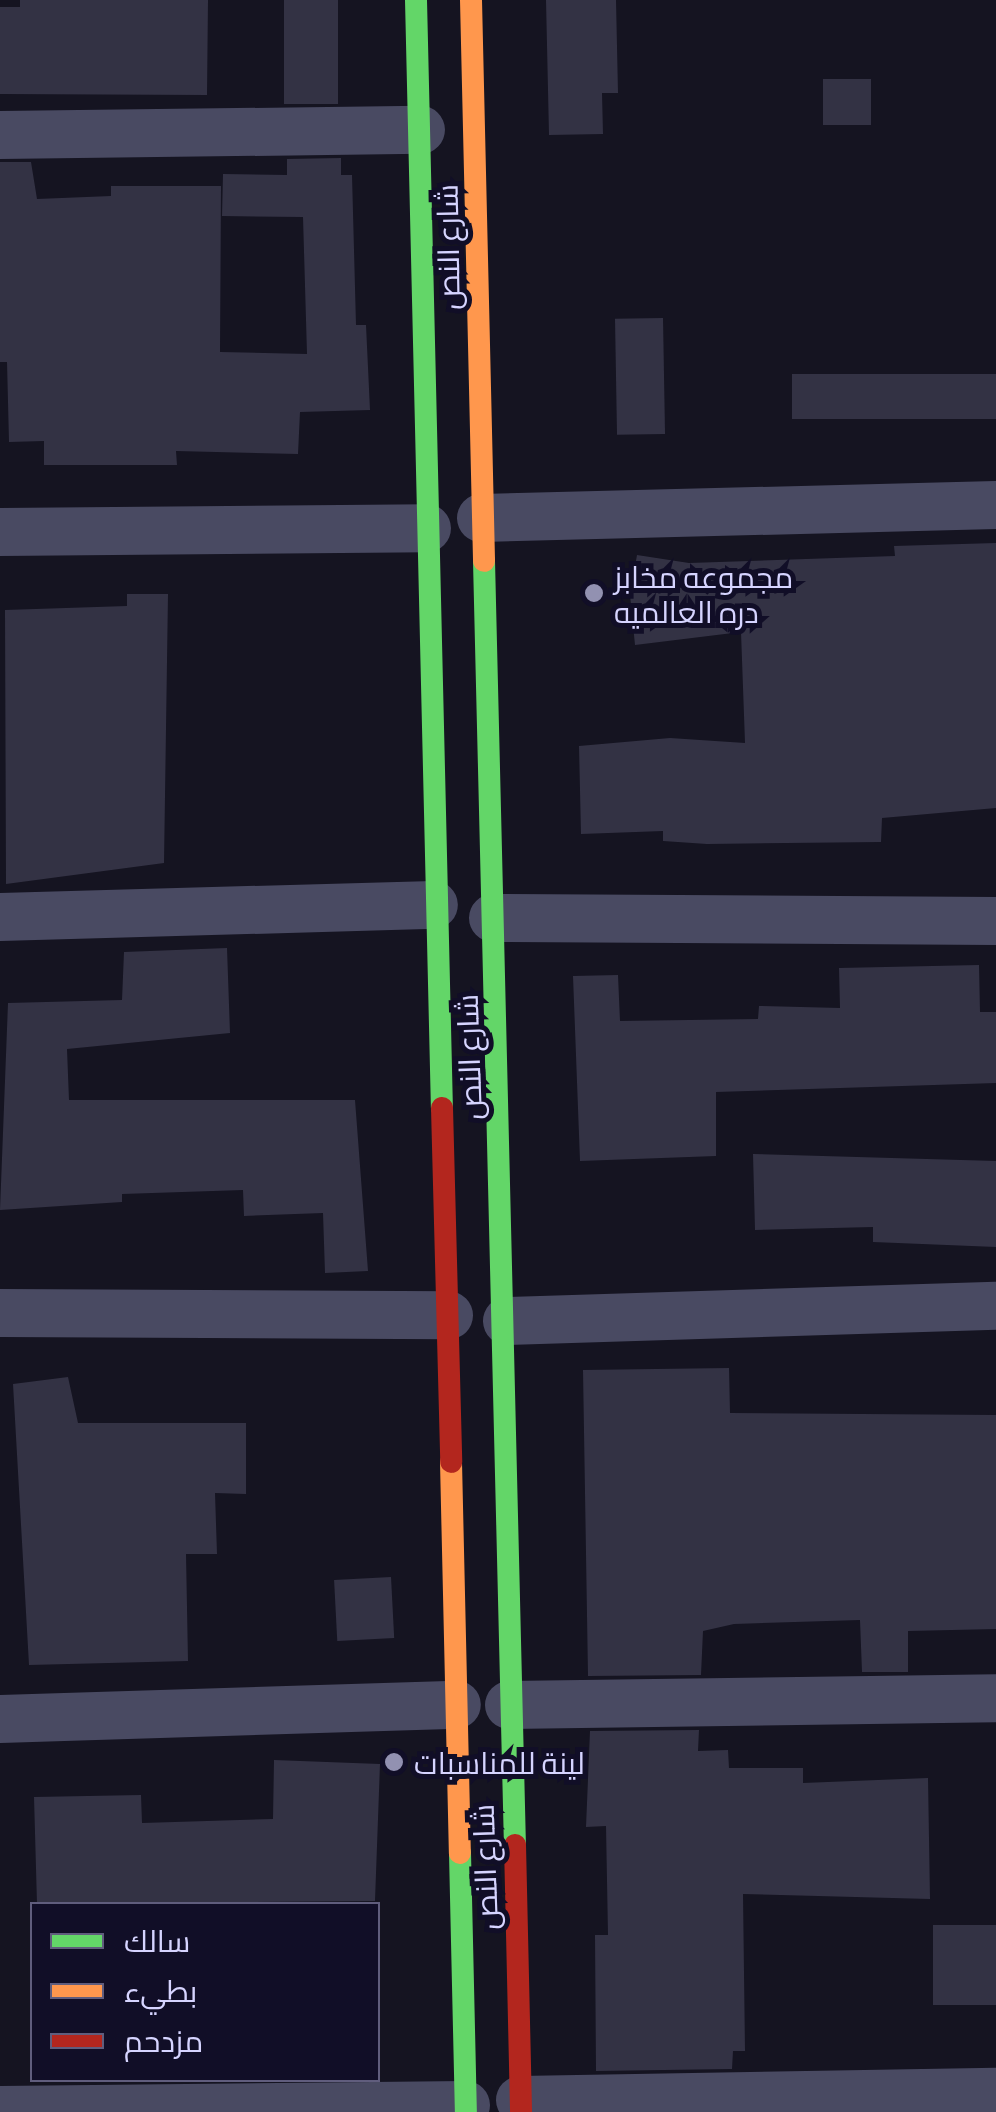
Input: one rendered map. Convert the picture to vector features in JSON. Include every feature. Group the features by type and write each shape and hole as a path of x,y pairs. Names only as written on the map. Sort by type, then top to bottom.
{"main road":[{"name":"شارع النص","path":"416,0 434,904 449,1316 466,2108"},
{"name":"شارع النص","path":"471,0 481,518 507,1320 510,1705 520,2106"}],"street":[{"path":"0,134 421,130"},
{"path":"481,518 996,505"},
{"path":"0,532 427,528"},
{"path":"0,917 434,904"},
{"path":"493,918 996,921"},
{"path":"507,1320 996,1306"},
{"path":"0,1313 449,1316"},
{"path":"510,1705 996,1698"},
{"path":"0,1719 457,1705"},
{"path":"520,2106 996,2092"},
{"path":"0,2110 466,2108"}],"building":[{"path":"20,0 208,0 207,95 0,94 0,7 20,7"},
{"path":"284,0 338,0 338,104 284,104"},
{"path":"546,0 616,0 618,93 602,93 603,134 549,135"},
{"path":"823,79 871,79 871,125 823,125"},
{"path":"341,158 341,175 352,175 356,325 366,325 370,410 300,412 298,454 176,451 177,465 44,465 44,441 9,442 7,362 0,362 0,162 31,162 37,199 111,196 111,186 221,186 220,352 307,354 303,217 222,216 223,174 287,175 287,159"},
{"path":"663,318 665,434 617,435 615,319"},
{"path":"792,374 996,374 996,419 792,419"},
{"path":"996,543 996,808 882,818 881,842 707,844 663,841 663,831 581,834 579,746 670,738 745,743 741,632 635,645 630,595 637,555 689,563 895,556 894,546"},
{"path":"127,594 168,594 164,863 6,884 5,610 127,606"},
{"path":"227,948 230,1033 67,1049 69,1100 355,1100 368,1271 325,1273 323,1213 244,1216 243,1190 122,1194 122,1202 0,1210 8,1003 122,1000 124,952"},
{"path":"979,965 980,1012 996,1012 996,1083 716,1092 716,1156 580,1161 573,976 618,975 620,1021 758,1019 759,1006 840,1008 839,968"},
{"path":"753,1154 996,1161 996,1247 873,1242 873,1227 755,1230"},
{"path":"729,1368 730,1413 996,1415 996,1629 908,1631 908,1672 862,1672 860,1620 734,1624 703,1631 701,1675 588,1676 583,1370"},
{"path":"68,1377 78,1423 246,1423 246,1494 215,1493 217,1554 186,1554 188,1661 29,1665 13,1384"},
{"path":"391,1577 394,1638 337,1641 334,1580"},
{"path":"699,1730 698,1751 728,1750 729,1768 803,1768 803,1783 928,1778 930,1899 743,1894 745,2051 733,2051 732,2069 596,2071 595,1935 608,1935 606,1826 586,1827 590,1731"},
{"path":"274,1760 380,1764 375,1901 37,1902 34,1797 141,1795 142,1823 273,1819"},
{"path":"933,1925 996,1925 996,2005 933,2005"}],"traffic: fast":[{"path":"416,0 442,1108"},
{"path":"484,561 515,1845"},
{"path":"460,1853 466,2112"}],"traffic: slow":[{"path":"471,0 484,561"},
{"path":"451,1462 460,1853"}],"traffic: jam":[{"path":"442,1108 451,1462"},
{"path":"515,1845 521,2112"}],"place":[{"name":"مجموعه مخابز دره العالميه","path":"594,593"},
{"name":"لينة للمناسبات","path":"394,1762"}]}
